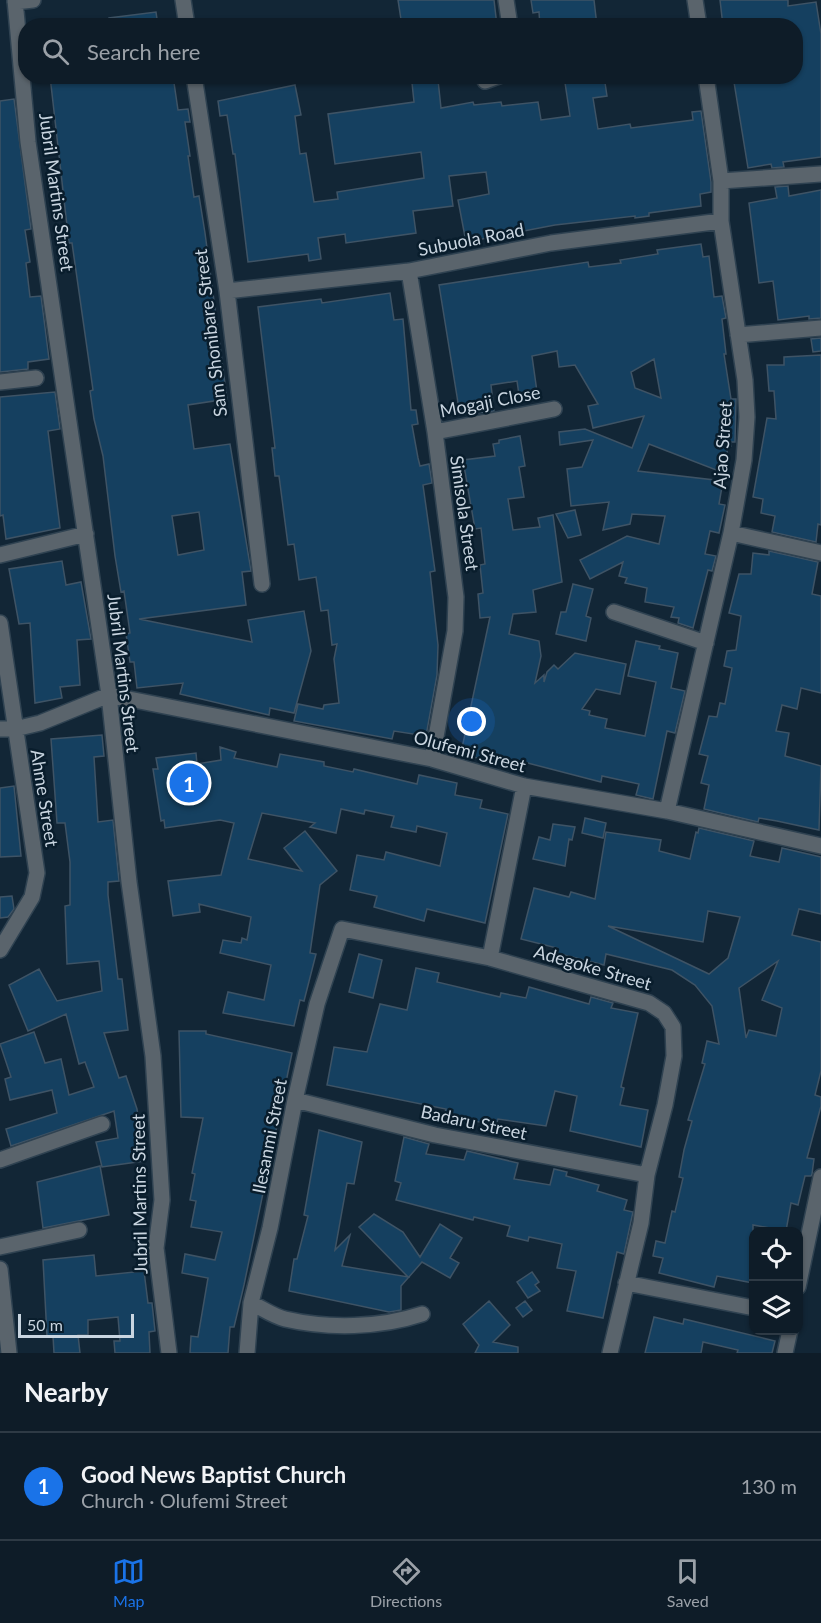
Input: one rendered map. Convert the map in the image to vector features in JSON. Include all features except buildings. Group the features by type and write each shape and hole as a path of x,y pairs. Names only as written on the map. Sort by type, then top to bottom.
{"street":[{"path":"15,1 33,0"},
{"path":"183,0 186,18"},
{"path":"506,0 509,18"},
{"path":"695,0 698,18"},
{"name":"Jubril Martins Street","path":"15,1 18,34"},
{"name":"Jubril Martins Street","path":"23,84 28,142 109,695 129,882 153,1056 162,1200 156,1248 169,1353"},
{"name":"Sam Shonibare Street","path":"195,84 226,291 262,584"},
{"name":"Ajao Street","path":"667,811 732,533 744,460 747,417 745,380 722,221 721,181 707,84"},
{"path":"721,181 821,174"},
{"name":"Subuola Road","path":"226,291 409,272 551,243 722,221"},
{"name":"Simisola Street","path":"409,272 435,432 456,597 455,631 432,759"},
{"path":"738,335 821,328"},
{"path":"0,382 36,378"},
{"name":"Mogaji Close","path":"435,432 554,409"},
{"path":"732,533 821,552"},
{"path":"0,555 86,534"},
{"path":"614,612 706,643"},
{"name":"Ahme Street","path":"0,623 8,729 37,873 32,897 0,950"},
{"path":"8,729 50,719 109,695"},
{"name":"Olufemi Street","path":"109,695 432,759 524,786 667,811 821,846"},
{"path":"490,958 524,786"},
{"name":"Adegoke Street","path":"342,929 490,958 650,1003 664,1013 673,1027 674,1056 665,1105 647,1175 640,1223 610,1353"},
{"name":"Ilesanmi Street","path":"247,1353 251,1303 270,1228 295,1100 317,1004 342,929"},
{"name":"Badaru Street","path":"295,1100 435,1134 647,1175"},
{"path":"0,1160 102,1124"},
{"path":"799,1281 821,1177"},
{"path":"0,1247 79,1230"},
{"path":"0,1269 9,1353"},
{"path":"626,1283 749,1307"},
{"path":"251,1303 283,1319 321,1323 365,1325 399,1322 422,1314"},
{"path":"785,1353 789,1335"}],"place":[{"name":"Good News Baptist Church","path":"189,783"}]}
